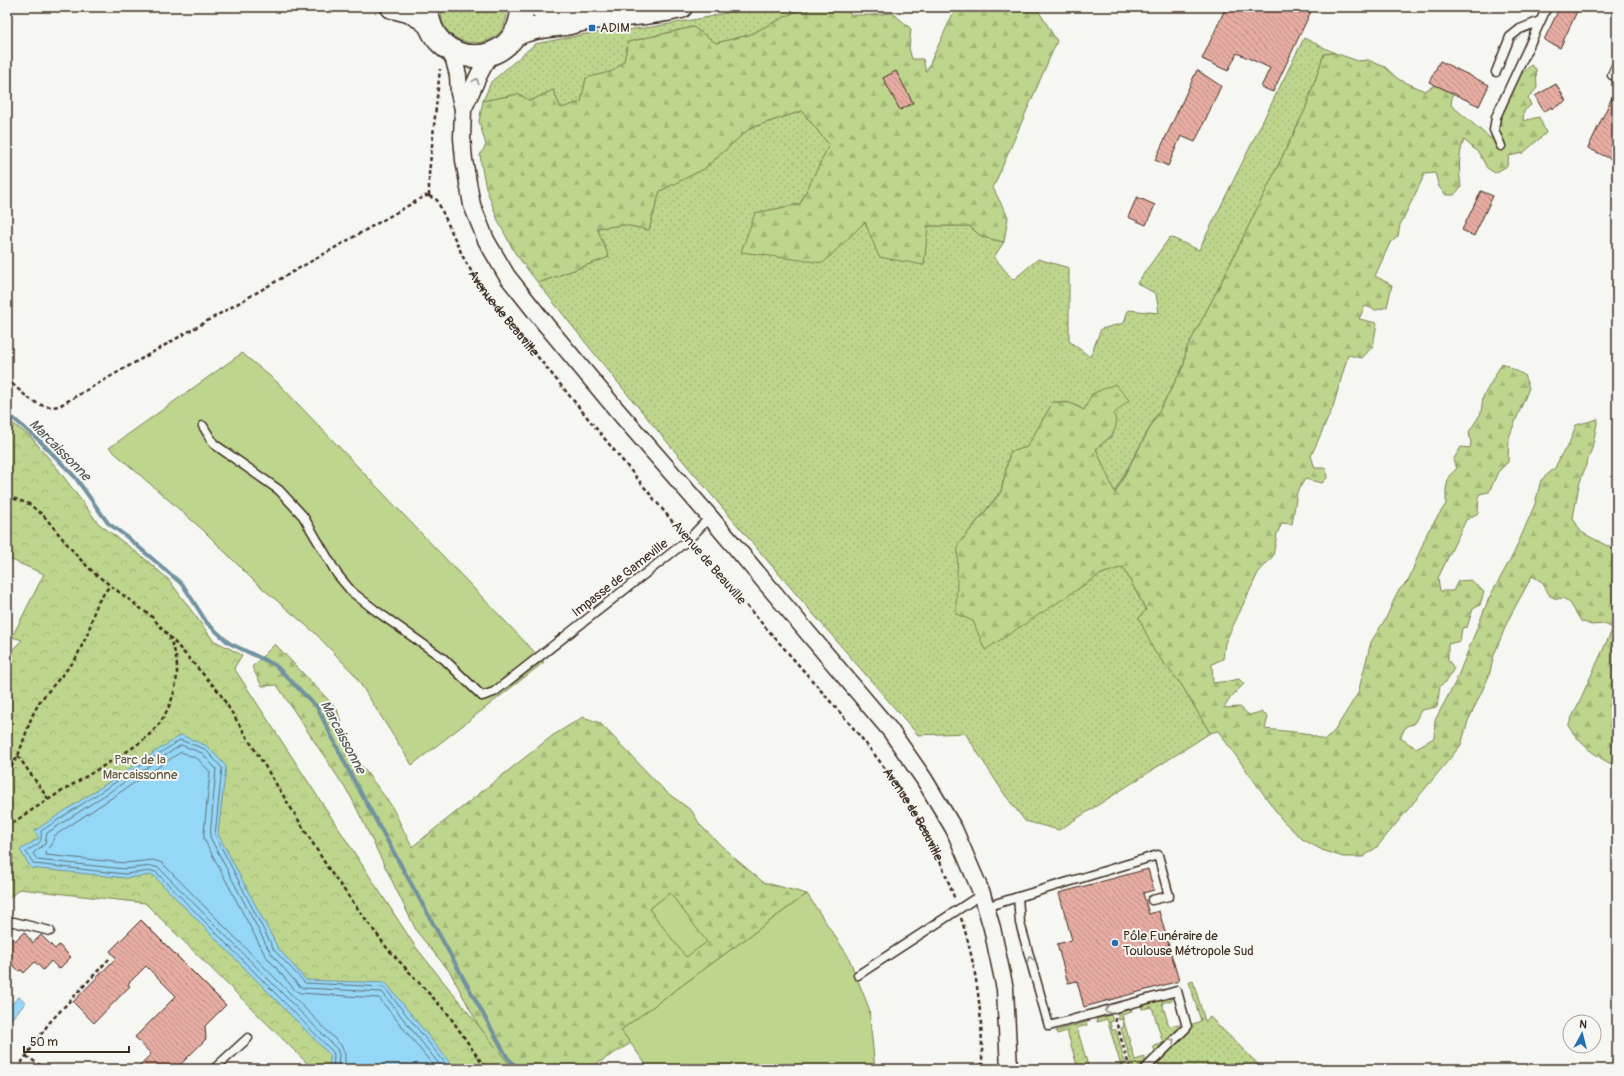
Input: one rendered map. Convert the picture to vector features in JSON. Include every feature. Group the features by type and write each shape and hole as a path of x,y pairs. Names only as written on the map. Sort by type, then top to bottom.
{"main road":[{"path":"392,7 409,11 423,18 429,16 435,35 441,43 449,50 470,57 492,54 501,49 515,35 520,26 522,7"},
{"path":"540,7 591,18"},
{"path":"515,35 524,30 566,24 591,18 643,14 681,7"}],"street":[{"name":"Avenue de Beauville","path":"449,50 454,60 458,75 463,109 462,138 464,160 472,205 486,240 504,270 551,331 616,409 710,517 890,730 924,779 954,829 984,901 1005,989 1009,1069"},
{"name":"Avenue de Beauville","path":"463,109 471,95 484,62 492,54"}],"lane":[{"path":"1501,146 1494,130 1496,116 1547,7"},
{"path":"1496,72 1510,37 1520,29 1540,21"},
{"path":"1612,75 1617,64"},
{"name":"Impasse de Gameville","path":"203,426 214,444 279,490 303,516 337,574 352,592 444,658 482,696 494,692 688,540 710,517"},
{"path":"858,975 958,909 984,901 1018,897 1158,855 1169,896 1152,900"},
{"path":"1018,897 1020,923 1049,1026 1176,990 1187,1027 1145,1069"},
{"path":"7,922 14,922 50,931"},
{"path":"214,1069 248,1038"}],"path":[{"path":"7,379 38,404 45,407 59,406 418,200 429,196 429,174 440,70"},
{"name":"Avenue de Beauville","path":"429,196 437,200 465,260 483,290 688,540 802,668 866,743 907,801 929,840 951,888 970,947 977,982 983,1041 982,1069"},
{"path":"7,496 20,500 36,509 58,531 84,564 152,617 219,692 330,871 387,948 448,1014 486,1069"},
{"path":"7,773 18,756 32,716 40,701 75,660 88,633 96,605 110,585"},
{"path":"7,827 141,741 152,733 160,724 173,696 176,673 174,652 166,633"},
{"path":"18,756 49,800"},
{"path":"17,1069 49,1023 109,959"},
{"path":"1112,1008 1130,1069"},
{"path":"26,1056 46,1069"}],"green space":[{"path":"442,7 507,7 505,23 497,35 486,41 473,43 460,40 449,33 443,22"},
{"path":"746,7 809,7 808,11 799,10 749,35 716,43 693,27 628,42 624,61 613,72 586,78 581,102 561,108 553,90 530,101 519,94 483,101 491,82 535,44 586,34 652,27 709,17"},
{"path":"809,7 845,7 851,15 893,13 911,29 909,48 912,59 923,59 926,72 956,7 1036,7 1057,41 993,188 1008,217 1004,242 982,237 969,226 928,226 924,265 879,257 865,222 823,263 741,252 755,213 800,204 829,145 802,111 750,128 704,169 660,191 649,230 625,225 597,228 609,257 538,283 515,253 499,223 486,188 480,155 486,145 479,121 483,101 519,94 530,101 553,90 561,108 581,102 586,78 613,71 624,61 628,42 693,27 716,43 749,35 799,10 808,11"},
{"path":"1304,38 1335,53 1324,54 1305,110 1218,289 1186,350 1184,365 1114,493 1096,449 1113,435 1114,414 1119,408 1084,410 1070,403 1053,402 1027,447 1010,452 1001,491 958,545 1101,574 1123,567 1146,610 1154,651 1181,684 1210,733 1059,830 1025,821 1005,795 965,733 918,735 678,455 538,283 609,257 597,228 625,225 649,230 660,191 704,169 750,128 802,111 829,145 800,204 755,213 823,263 865,221 924,264 927,226 969,226 982,237 1004,242 994,257 1013,280 1038,259 1069,268 1069,341 1090,357 1101,329 1124,323 1128,310 1159,313 1156,294 1137,283 1170,237 1199,250"},
{"path":"1335,53 1358,61 1368,60 1385,67 1398,79 1425,91 1438,83 1453,91 1451,105 1490,138 1498,141 1502,136 1492,128 1499,110 1512,86 1531,65 1536,69 1537,88 1528,98 1531,105 1524,111 1523,121 1539,117 1546,133 1523,153 1509,156 1507,166 1495,173 1487,168 1479,153 1464,140 1460,163 1461,187 1454,195 1446,195 1439,187 1435,173 1425,174 1400,225 1398,236 1389,245 1375,276 1392,285 1387,307 1376,310 1365,306 1359,319 1377,323 1373,346 1362,358 1348,355 1333,407 1311,456 1315,468 1326,468 1327,478 1322,483 1305,479 1297,492 1292,524 1282,523 1277,534 1273,556 1258,573 1225,643 1223,659 1212,664 1213,683 1239,679 1244,684 1231,697 1224,708 1240,707 1249,715 1261,712 1268,717 1265,729 1304,733 1325,740 1335,730 1358,693 1371,642 1386,618 1398,591 1408,581 1428,531 1446,504 1446,489 1449,476 1457,468 1453,460 1461,447 1470,448 1471,443 1469,432 1481,413 1483,397 1502,363 1524,375 1529,388 1509,437 1508,462 1498,472 1489,492 1479,494 1478,513 1466,520 1438,578 1440,591 1453,591 1458,581 1471,580 1484,592 1480,605 1473,609 1467,627 1462,628 1460,641 1448,644 1448,660 1454,668 1447,681 1440,686 1437,707 1421,710 1414,724 1406,726 1400,738 1416,748 1434,738 1435,720 1456,681 1489,598 1514,553 1535,504 1541,480 1555,468 1561,455 1569,444 1576,425 1598,419 1592,448 1579,485 1573,518 1581,532 1617,551 1617,767 1602,759 1590,750 1579,740 1568,726 1613,628 1604,624 1591,625 1581,621 1570,603 1563,598 1557,599 1550,596 1542,582 1532,576 1508,620 1494,655 1489,676 1468,721 1461,745 1377,847 1363,857 1343,857 1322,850 1302,839 1283,821 1218,731 1210,733 1181,684 1154,651 1139,618 1146,610 1123,567 1101,574 985,650 973,621 956,614 958,545 1001,492 1010,452 1027,447 1053,402 1070,403 1084,410 1092,394 1115,384 1129,400 1114,414 1116,420 1115,430 1109,438 1096,449 1115,493 1184,365 1186,350 1218,289 1305,110 1324,54"},
{"path":"242,353 277,382 544,662 412,765 354,674 315,633 254,581 203,530 109,448"},
{"name":"Parc de la Marcaissonne","path":"7,419 31,437 57,468 98,523 144,558 169,580 213,640 242,655 234,668 415,946 513,1069 313,1069 145,903 19,889 7,901 7,655 22,640 12,637 44,574 7,558"},
{"path":"275,644 337,709 349,749 391,805 412,847 552,736 583,717 600,723 665,791 692,811 700,825 732,856 763,882 807,894 621,1030 631,1043 588,1069 491,1069 494,1054 450,972 417,932 351,797 277,685 262,686 252,667"},
{"path":"670,893 707,942 686,957 649,909"},
{"path":"807,894 848,956 869,1008 875,1069 649,1069 621,1030"},
{"path":"1193,981 1205,1021 1210,1017 1263,1069 1149,1069 1191,1027 1190,1025 1201,1021 1189,982"},
{"path":"1172,997 1172,1000 1162,1003 1169,1026 1179,1024 1179,1028 1157,1052 1153,1046 1163,1043 1152,1007 1142,1009 1141,1006"},
{"path":"1131,1009 1132,1012 1122,1015 1135,1060 1145,1057 1145,1063 1140,1069 1133,1069 1121,1028 1124,1027 1122,1019 1119,1020 1117,1013"},
{"path":"1111,1015 1113,1021 1110,1022 1112,1030 1116,1030 1127,1069 1122,1069 1107,1019 1097,1022 1096,1019"},
{"path":"1086,1022 1087,1025 1077,1028 1089,1069 1078,1069 1067,1031 1057,1034 1056,1031"}],"water":[{"path":"181,735 207,746 226,766 218,834 278,948 306,980 386,983 455,1069 329,1069 330,1055 153,875 126,878 31,868 20,850 39,838 34,831"},
{"path":"19,997 26,1003 10,1020 7,1017 7,1008"}],"building":[{"path":"1226,7 1313,7 1273,92 1261,87 1270,68 1237,53 1228,71 1202,59"},
{"path":"1560,7 1579,7 1560,48 1544,40"},
{"path":"1440,61 1489,85 1479,106 1429,82"},
{"path":"1197,70 1221,86 1195,142 1181,136 1168,166 1155,160"},
{"path":"896,71 913,103 900,110 883,78"},
{"path":"1556,84 1566,101 1552,109 1551,107 1544,112 1535,96"},
{"path":"1617,87 1617,162 1588,148"},
{"path":"1481,191 1493,196 1474,236 1462,230"},
{"path":"1137,197 1155,205 1146,225 1128,217"},
{"name":"Pôle Funéraire de Toulouse Métropole Sud","path":"1148,869 1154,890 1143,893 1149,914 1159,911 1179,981 1084,1007 1077,981 1068,983 1057,944 1072,940 1059,893"},
{"path":"141,920 226,1005 205,1026 206,1039 176,1069 136,1069 151,1054 135,1037 176,996 146,966 128,984 130,986 94,1023 73,1002 116,958 110,951"},
{"path":"24,932 33,943 41,935 55,949 59,945 71,957 59,969 51,961 43,970 35,962 24,973 21,970 19,971 13,965 7,970 7,944 13,938 15,941"}],"waterway":[{"name":"Marcaissonne","path":"7,413 40,441 75,477 108,523 127,537 183,585 207,623 229,643 275,665 317,707 351,775 507,1057 518,1069"}],"place":[{"name":"ADIM","path":"592,28"},
{"name":"Pôle Funéraire de Toulouse Métropole Sud","path":"1115,943"}]}
